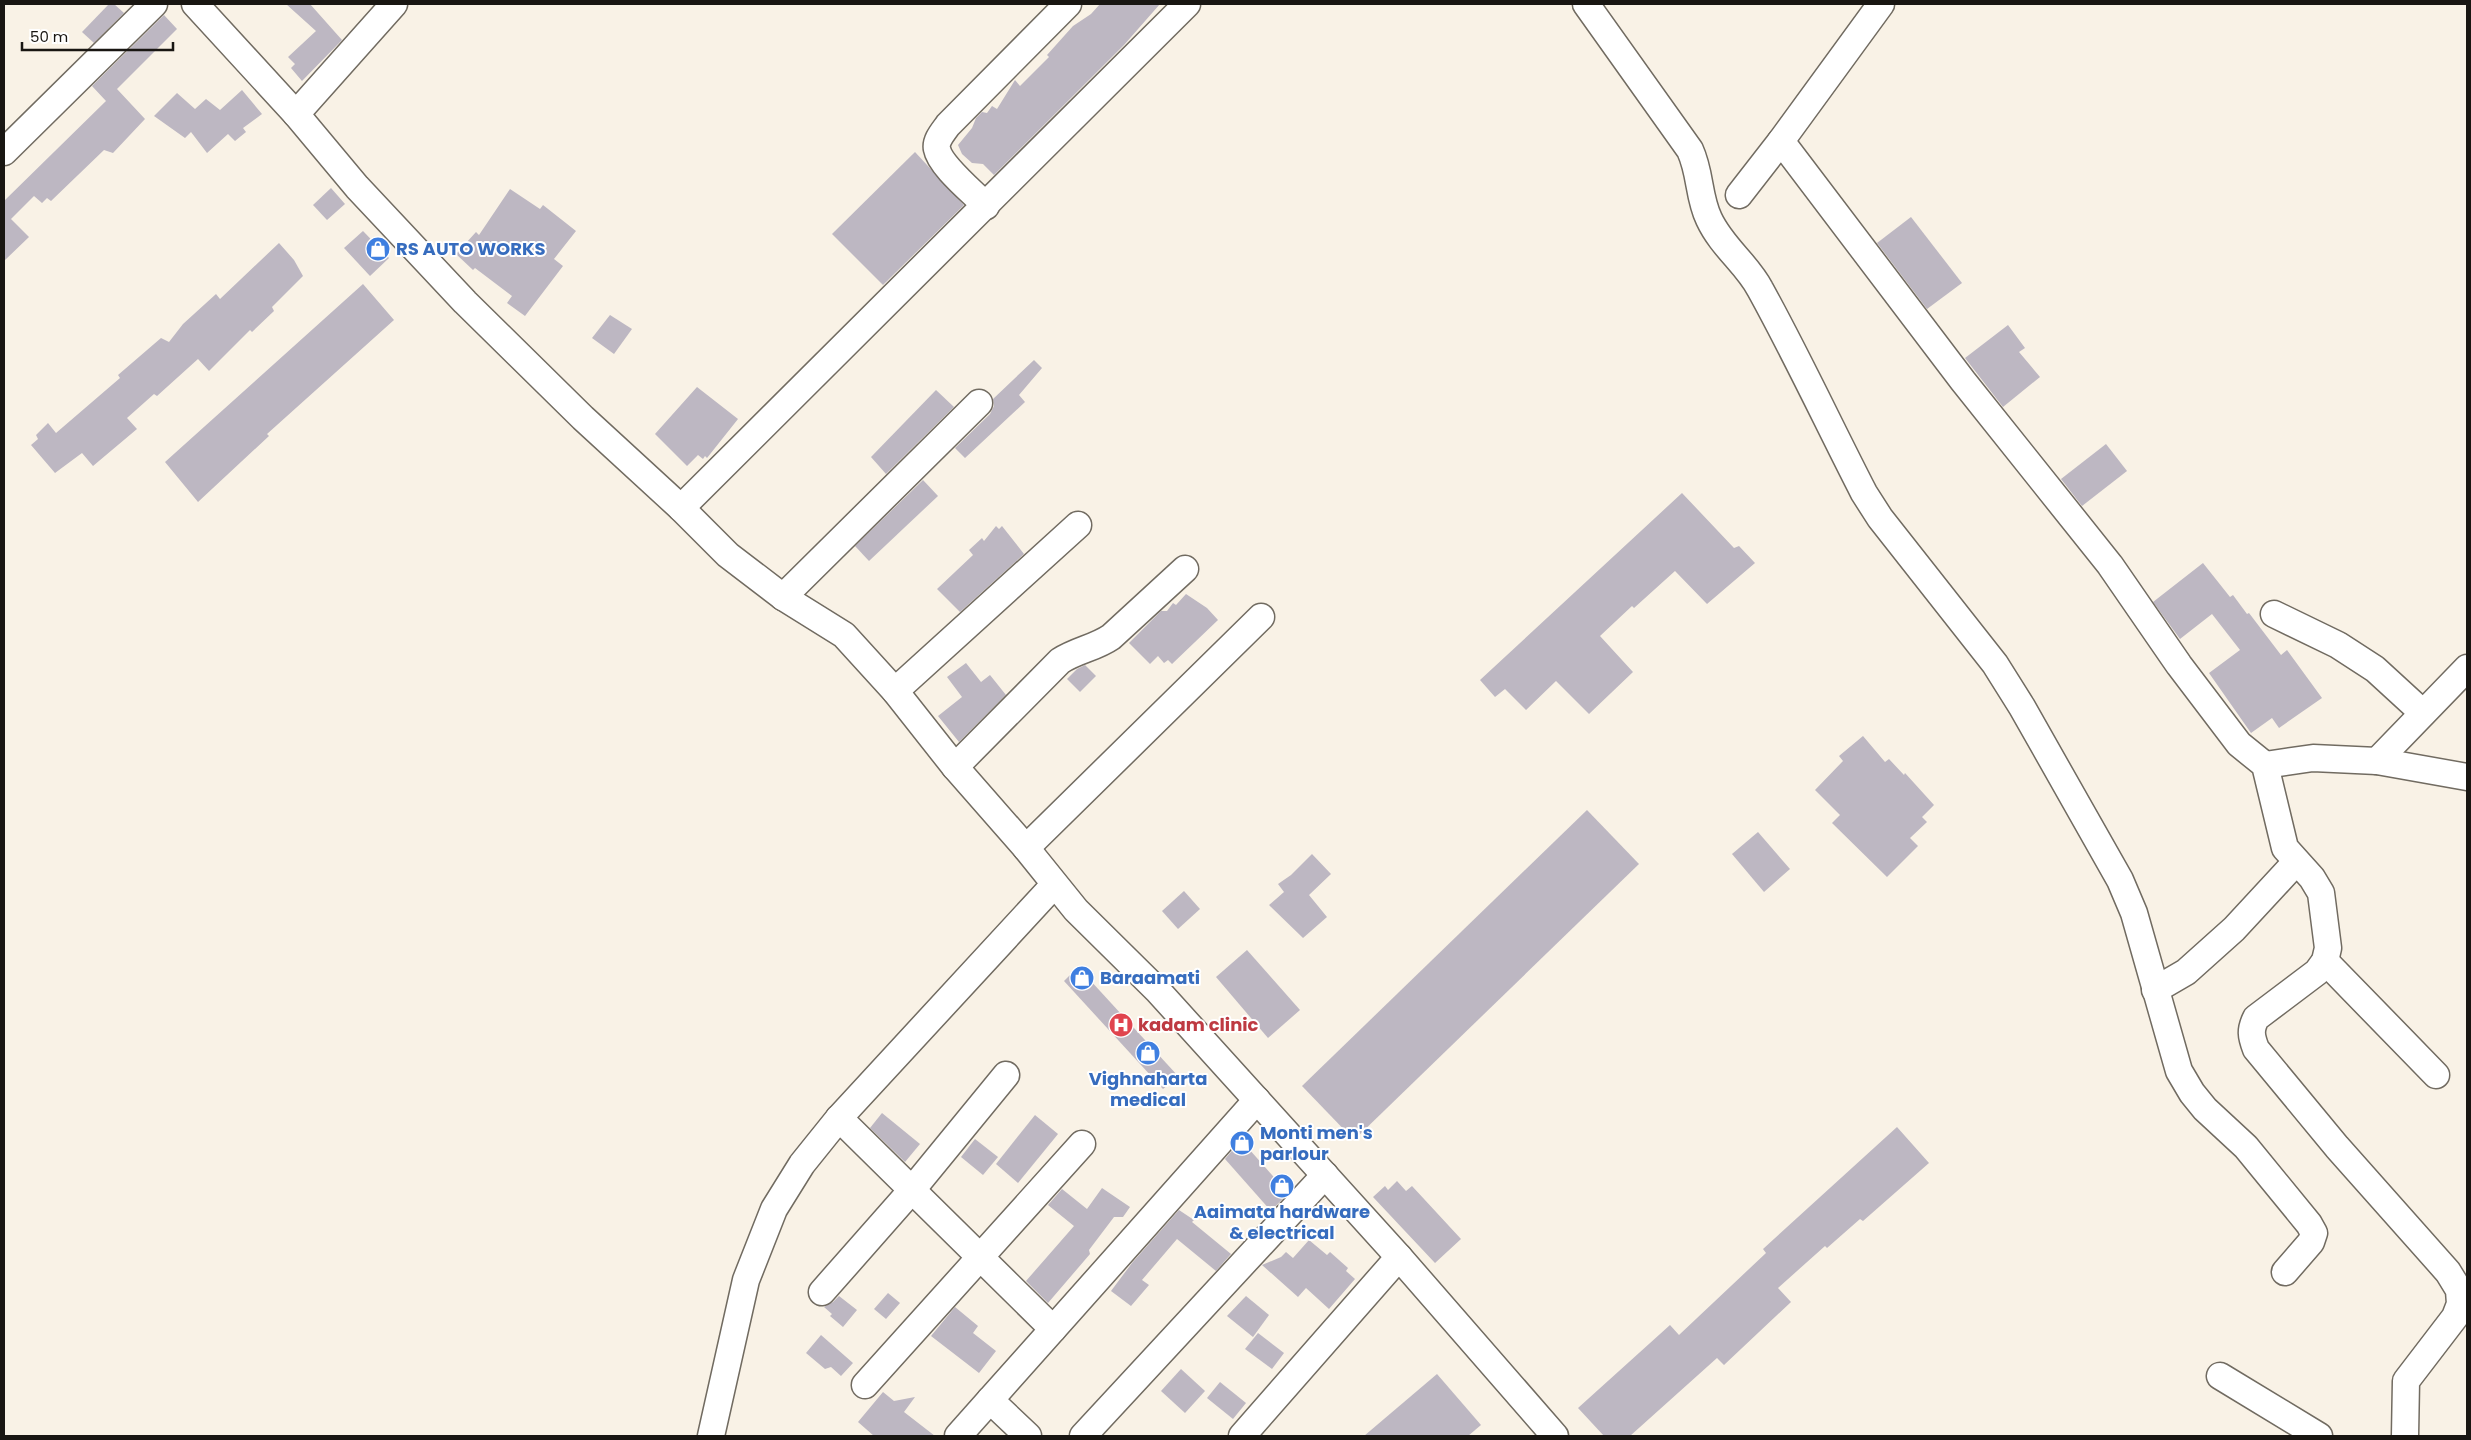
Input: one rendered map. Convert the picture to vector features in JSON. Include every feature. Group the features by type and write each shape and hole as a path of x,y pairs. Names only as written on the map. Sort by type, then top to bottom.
{"street":[{"path":"4,152 154,4"},
{"path":"195,4 296,114 358,187 465,302 582,418 681,508 728,555 783,597 844,636 895,691 955,767 1026,848 1076,910 1158,991 1399,1257 1555,1436"},
{"path":"296,114 394,4"},
{"path":"986,206 941,159 936,148 938,139 948,125 1068,4"},
{"path":"681,508 1187,4"},
{"path":"1586,4 1690,150 1698,167 1702,202 1710,220 1722,241 1759,287 1864,493 1880,518 1979,642 2022,707 2120,880 2134,913 2179,1071 2204,1109 2246,1147 2309,1224 2314,1233 2311,1242 2285,1272"},
{"path":"1739,194 1781,141 1881,4"},
{"path":"1781,141 1963,381 2110,565 2179,665 2239,744 2265,764 2285,848 2312,878 2321,893 2328,948 2325,961 2317,972 2256,1018 2250,1028 2251,1037 2256,1049 2337,1146 2448,1272 2459,1290 2460,1304 2455,1317 2406,1381 2405,1436"},
{"path":"783,597 979,403"},
{"path":"895,691 1078,525"},
{"path":"955,767 1060,661 1073,653 1100,644 1111,637 1185,569"},
{"path":"2274,614 2338,645 2375,669 2423,713"},
{"path":"1026,848 1261,617"},
{"path":"2376,760 2467,668"},
{"path":"2265,764 2314,758 2376,760 2467,777"},
{"path":"2155,990 2186,972 2234,930 2296,862"},
{"path":"711,1436 731,1338 746,1280 774,1209 802,1164 839,1118 1054,885"},
{"path":"2325,961 2436,1075"},
{"path":"822,1292 911,1191 1006,1075"},
{"path":"958,1436 1257,1100"},
{"path":"839,1118 1053,1329"},
{"path":"865,1385 1082,1144"},
{"path":"1083,1436 1325,1175"},
{"path":"1242,1436 1399,1257"},
{"path":"2220,1376 2319,1436"},
{"path":"990,1400 1028,1436"}],"building":[{"path":"109,4 114,4 124,13 94,43 82,32"},
{"path":"286,4 310,4 342,40 302,81 291,68 295,64 288,57 316,31"},
{"path":"1100,4 1160,4 1124,45 994,175 983,164 972,163 962,154 958,145 972,128 976,118 982,112 987,113 992,106 997,109 1015,80 1020,86 1049,57 1047,55 1073,26 1091,14"},
{"path":"164,15 177,29 117,89 145,119 113,153 104,150 51,201 47,198 42,203 34,196 11,219 29,237 4,261 4,201 106,101 92,86"},
{"path":"242,90 262,114 243,128 246,132 235,141 228,134 207,153 191,132 185,138 154,116 177,93 195,109 206,99 220,110"},
{"path":"915,152 964,205 883,285 832,234"},
{"path":"331,188 345,204 327,220 313,205"},
{"path":"510,189 540,209 543,205 576,231 554,259 563,266 525,316 507,303 512,296 475,268 473,270 456,254 476,232 479,235"},
{"path":"1911,217 1962,283 1927,309 1877,243"},
{"path":"363,231 389,258 370,276 344,248"},
{"path":"279,243 294,260 303,276 272,307 274,311 252,332 250,330 209,371 198,359 157,396 154,394 127,418 137,429 93,466 82,453 55,473 31,445 38,439 36,435 48,423 56,433 120,378 118,375 161,338 169,342 183,324 216,294 220,299"},
{"path":"363,284 394,320 267,434 269,436 198,502 165,462"},
{"path":"610,315 632,329 614,354 592,338"},
{"path":"2008,325 2025,348 2019,352 2040,377 2003,407 1965,358"},
{"path":"1034,360 1042,368 1019,395 1025,402 965,458 955,448 990,414 994,406 993,399"},
{"path":"697,387 738,419 707,458 705,456 703,459 698,455 687,466 655,434"},
{"path":"936,390 954,407 886,474 871,457"},
{"path":"2106,444 2127,471 2082,506 2061,479"},
{"path":"923,480 938,496 869,561 855,546"},
{"path":"1682,493 1734,548 1739,546 1755,563 1707,604 1675,571 1634,608 1632,606 1600,636 1633,672 1589,714 1556,681 1526,710 1505,689 1495,697 1480,680"},
{"path":"996,526 999,529 1002,526 1024,554 960,612 937,589 973,555 969,550 982,538 984,541"},
{"path":"2203,563 2230,597 2233,595 2247,614 2249,613 2281,655 2287,650 2322,698 2279,728 2272,718 2251,733 2209,673 2240,650 2212,614 2180,639 2153,602"},
{"path":"1186,594 1207,608 1218,620 1172,664 1168,660 1164,663 1158,656 1150,664 1129,643 1161,611 1167,611 1173,603 1176,605"},
{"path":"966,663 981,682 990,675 1006,695 959,742 938,716 962,697 947,677"},
{"path":"1085,665 1096,676 1080,692 1067,679 1077,669"},
{"path":"1863,736 1885,762 1889,759 1904,775 1905,773 1934,805 1922,817 1927,822 1910,838 1918,846 1887,877 1832,823 1840,815 1815,790 1843,761 1839,756"},
{"path":"1587,810 1639,864 1354,1140 1302,1086"},
{"path":"1758,832 1790,869 1764,892 1732,854"},
{"path":"1312,854 1331,874 1309,895 1327,917 1303,938 1269,905 1284,892 1278,884 1291,875"},
{"path":"1184,891 1200,909 1178,929 1162,911"},
{"path":"1247,950 1300,1010 1268,1038 1216,977"},
{"path":"1078,967 1178,1076 1163,1089 1064,981"},
{"path":"882,1113 920,1144 905,1162 870,1128"},
{"path":"1035,1115 1058,1134 1018,1183 996,1164"},
{"path":"1897,1127 1929,1163 1863,1221 1860,1219 1827,1248 1825,1246 1778,1288 1791,1302 1724,1365 1717,1358 1630,1436 1604,1436 1578,1408 1670,1325 1679,1335 1766,1253 1763,1249"},
{"path":"975,1139 998,1157 983,1175 961,1157"},
{"path":"1241,1140 1288,1193 1271,1211 1225,1159"},
{"path":"1397,1181 1406,1191 1412,1186 1461,1239 1435,1263 1373,1197 1385,1186 1388,1190"},
{"path":"1102,1188 1130,1207 1123,1217 1114,1217 1089,1250 1090,1254 1048,1303 1026,1281 1074,1226 1048,1205 1062,1189 1087,1209"},
{"path":"1179,1210 1194,1220 1192,1222 1231,1254 1216,1271 1177,1239 1142,1280 1149,1285 1131,1306 1111,1291 1132,1263"},
{"path":"1309,1240 1327,1255 1330,1252 1348,1268 1346,1271 1355,1279 1329,1309 1306,1288 1298,1297 1262,1265 1281,1257 1286,1252 1293,1258"},
{"path":"888,1293 900,1303 886,1319 874,1309"},
{"path":"839,1296 857,1310 843,1327 830,1316 832,1314 824,1307"},
{"path":"1246,1296 1269,1315 1253,1337 1227,1316"},
{"path":"955,1307 978,1326 973,1333 996,1351 979,1373 931,1336"},
{"path":"1258,1333 1284,1353 1272,1369 1245,1349"},
{"path":"821,1335 853,1363 841,1376 831,1367 825,1369 806,1353"},
{"path":"1181,1369 1205,1391 1185,1413 1161,1391"},
{"path":"1437,1374 1481,1425 1468,1436 1364,1436"},
{"path":"1220,1382 1246,1403 1233,1419 1207,1398"},
{"path":"883,1392 894,1401 915,1397 904,1412 935,1436 874,1436 858,1422"}],"place":[{"name":"RS AUTO WORKS","path":"378,249"},
{"name":"Baraamati","path":"1082,978"},
{"name":"kadam clinic","path":"1121,1025"},
{"name":"Vighnaharta medical","path":"1148,1053"},
{"name":"Monti men's parlour","path":"1242,1143"},
{"name":"Aaimata hardware & electrical","path":"1282,1186"}]}
